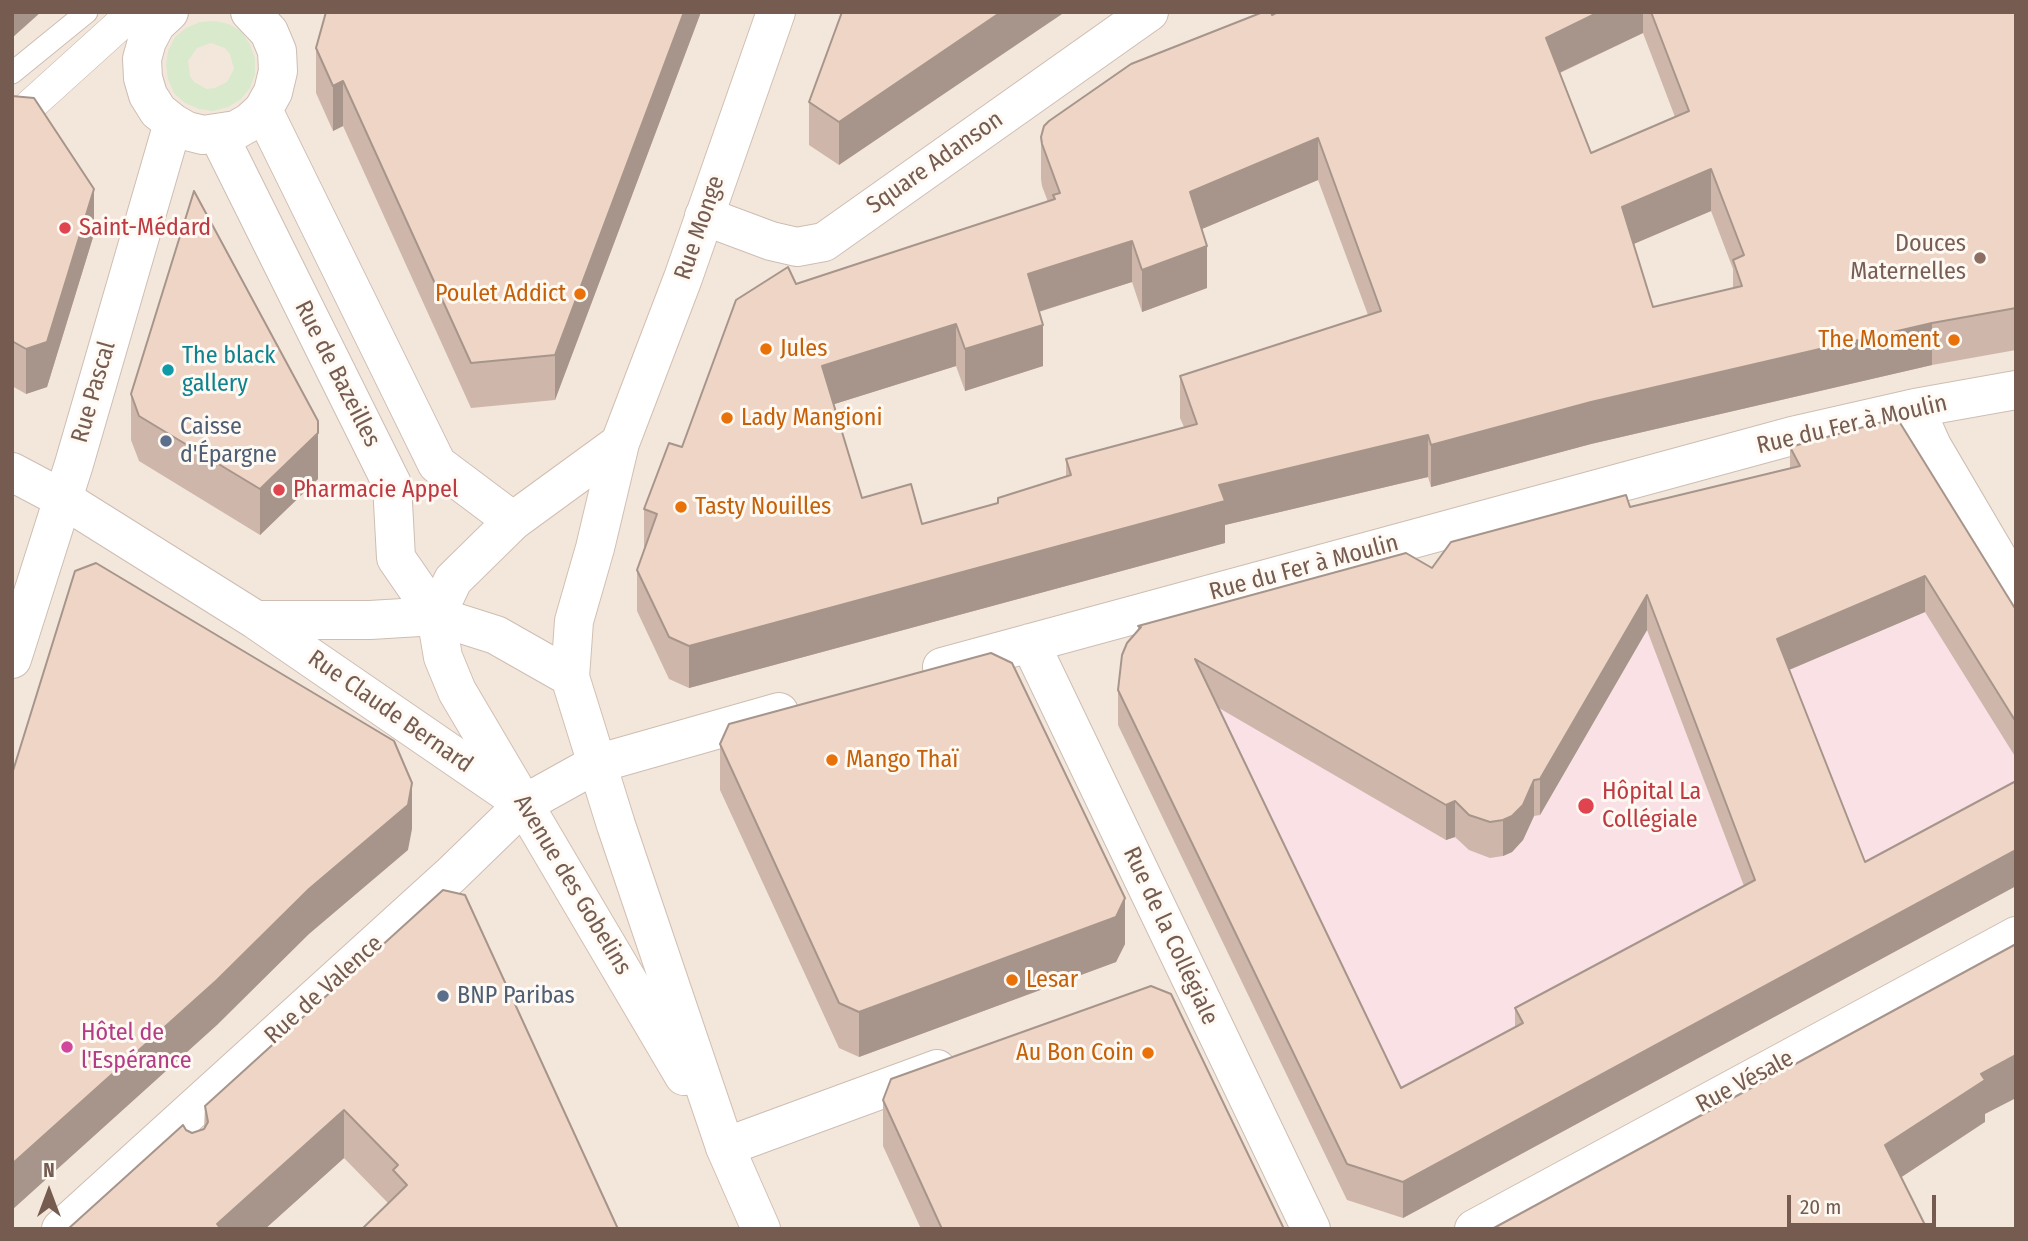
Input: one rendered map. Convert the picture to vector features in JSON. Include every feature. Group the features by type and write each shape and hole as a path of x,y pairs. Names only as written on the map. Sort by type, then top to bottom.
{"street":[{"name":"Rue Monge","path":"570,677 574,621 596,548 620,443 776,12"},
{"name":"Square Adanson","path":"704,215 771,241 797,247 824,242 1149,12"},
{"path":"142,21 143,78 148,95 158,111 187,131 203,135 218,134 236,130 250,121 263,110 273,92 278,71 276,51 269,32 255,13"},
{"path":"12,122 142,21"},
{"name":"Rue de Bazeilles","path":"263,110 437,464 513,521"},
{"name":"Rue Pascal","path":"12,659 63,499 173,123"},
{"name":"Rue de Bazeilles","path":"218,134 392,484 396,558 436,616"},
{"name":"Rue du Fer à Moulin","path":"914,675 1792,436 1915,408 2016,390"},
{"path":"1915,408 1932,446 2016,589"},
{"path":"570,677 496,635 436,616 453,580 513,521 620,443"},
{"name":"Rue Claude Bernard","path":"12,472 63,499 256,620 524,804"},
{"name":"Rue Claude Bernard","path":"256,620 370,620 436,616"},
{"name":"Avenue des Gobelins","path":"436,616 443,657 457,691 725,1147"},
{"name":"Rue de la Collégiale","path":"1030,643 1311,1229"},
{"name":"Avenue des Gobelins","path":"570,677 596,764 725,1147 761,1229"},
{"path":"596,764 806,704"},
{"name":"Rue de Valence","path":"72,1225 176,1139 524,804 596,764"},
{"name":"Rue Vésale","path":"1474,1229 2016,936"},
{"path":"1152,989 1190,976"},
{"path":"725,1147 970,1057"}],"lane":[{"path":"12,73 87,12"}],"shaded area":[{"path":"12,12 2016,12 2016,1229 12,1229"},
{"name":"Hôpital La Collégiale","path":"1790,483 2016,646 2016,886 1403,1218 1347,1200 1125,723"}],"green space":[{"path":"200,22 229,24 242,32 255,59 255,74 250,88 241,99 228,107 213,111 185,103 174,93 168,79 168,51 175,37","holes":["211,43 225,48 230,54 234,69 227,82 207,89 194,82 190,76 188,61 197,48"]}],"building":[{"path":"326,12 684,12 555,355 471,363 343,81 333,86 316,48"},
{"path":"842,12 1001,12 839,122 809,102"},
{"path":"1263,12 1271,12 1272,15 1278,12 1599,12 1546,38 1591,153 1689,111 1651,12 2016,12 2016,308 1932,323 1591,402 1431,445 1428,435 1219,485 1225,501 689,646 669,637 637,570 657,514 644,509 669,443 682,447 736,300 788,267 796,284 1055,199 1053,195 1060,193 1042,144 1044,126 1131,64","holes":["1318,138 1381,311 1180,376 1197,424 1066,459 1071,475 998,498 998,503 922,524 911,484 862,498 822,366 956,324 965,349 1043,325 1028,274 1132,241 1142,270 1207,246 1190,192","1711,169 1744,255 1733,260 1742,286 1653,307 1622,207"]},
{"path":"12,96 34,98 94,189 47,342 26,349 12,341"},
{"path":"194,191 318,421 318,433 260,489 139,416 131,394"},
{"path":"1897,418 2016,610 2016,722 1925,576 1777,639 1865,862 2016,781 2016,850 1403,1182 1347,1164 1118,690 1122,655 1127,643 1141,627 1138,626 1406,553 1432,568 1451,542 1626,495 1630,507 1800,466 1790,447","holes":["1647,595 1755,880 1515,1008 1523,1023 1401,1088 1195,659 1446,805 1455,801 1469,815 1490,822 1512,816 1523,805 1534,780 1540,779"]},
{"path":"96,563 394,741 412,783 408,805 309,889 217,980 12,1164 12,774 75,571"},
{"path":"991,653 1012,663 1125,898 1116,917 859,1012 839,1003 720,744 729,724"},
{"path":"443,890 465,895 618,1229 362,1229 407,1185 393,1170 398,1165 344,1110 217,1224 221,1229 68,1229 183,1125 192,1133 204,1129 208,1122 205,1106"},
{"path":"2016,944 2016,1055 1981,1074 1985,1080 1885,1145 1927,1229 1492,1229"},
{"path":"1151,986 1171,994 1284,1229 942,1229 883,1100 891,1079"}],"place":[{"name":"Saint-Médard","path":"65,228"},
{"name":"Douces Maternelles","path":"1980,258"},
{"name":"Poulet Addict","path":"580,294"},
{"name":"The Moment","path":"1954,340"},
{"name":"Jules","path":"766,349"},
{"name":"The black gallery","path":"168,370"},
{"name":"Lady Mangioni","path":"727,418"},
{"name":"Caisse d'Épargne","path":"166,441"},
{"name":"Pharmacie Appel","path":"279,490"},
{"name":"Tasty Nouilles","path":"681,507"},
{"name":"Mango Thaï","path":"832,760"},
{"name":"Hôpital La Collégiale","path":"1586,806"},
{"name":"Lesar","path":"1012,980"},
{"name":"BNP Paribas","path":"443,996"},
{"name":"Hôtel de l'Espérance","path":"67,1047"},
{"name":"Au Bon Coin","path":"1148,1053"}]}
